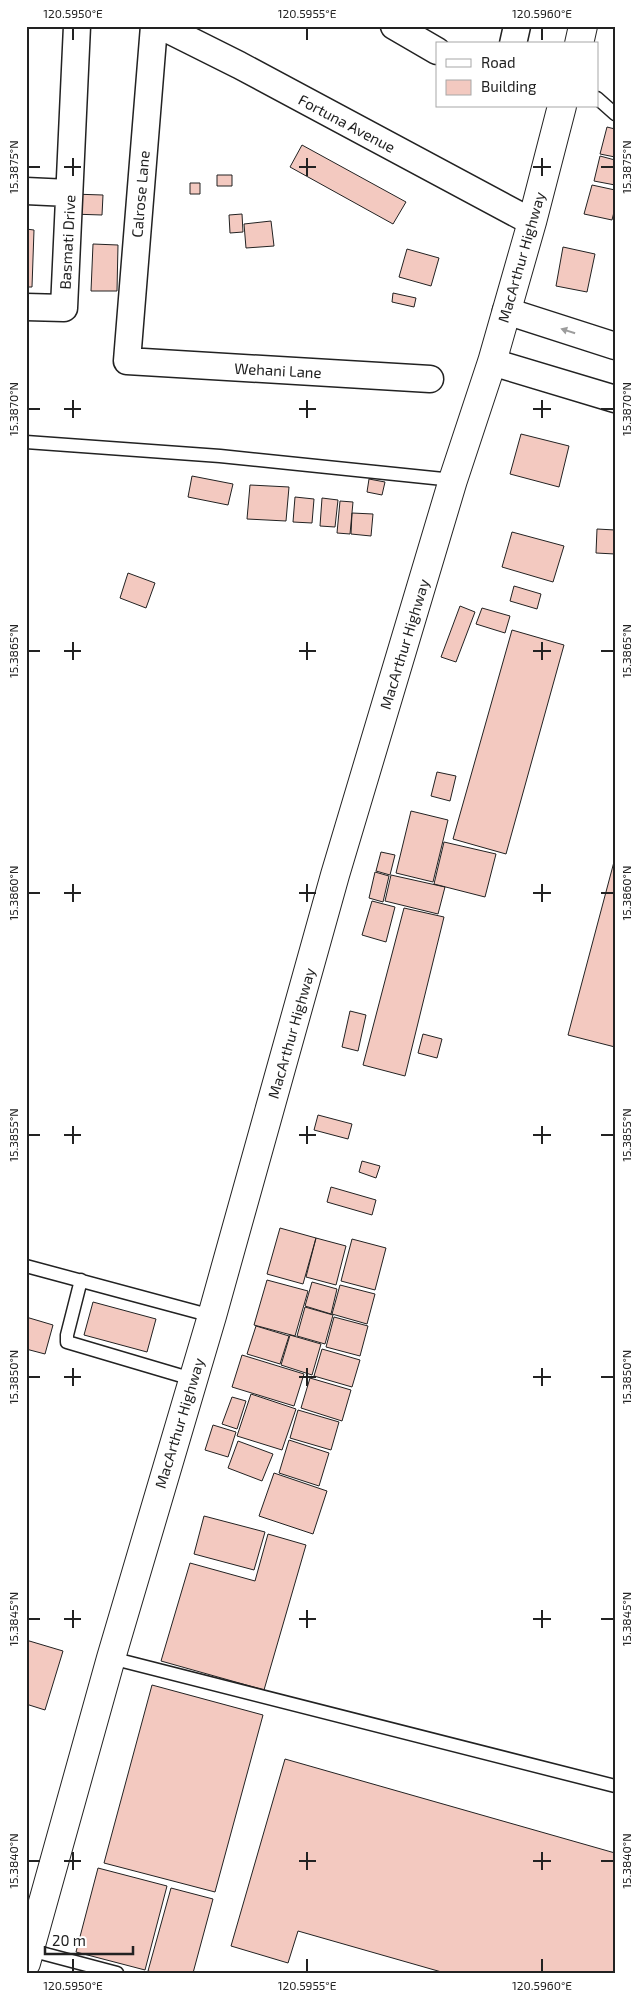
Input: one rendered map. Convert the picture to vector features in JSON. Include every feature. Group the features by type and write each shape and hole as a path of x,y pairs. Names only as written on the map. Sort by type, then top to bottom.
{"highway":[{"path":"579,42 583,26"},
{"name":"MacArthur Highway","path":"28,1956 111,1658 212,1316 340,857 453,480 492,362 532,222 561,108"}],"street":[{"name":"Basmati Drive","path":"26,307 64,308 77,26"},
{"name":"Calrose Lane","path":"127,361 154,26"},
{"name":"Fortuna Avenue","path":"160,26 532,222"},
{"path":"394,26 436,50"},
{"path":"513,42 517,26"},
{"path":"26,190 69,193"},
{"path":"506,311 615,346"},
{"name":"Wehani Lane","path":"127,361 430,379"},
{"path":"492,362 615,398"}],"lane":[{"path":"598,99 615,114"},
{"path":"26,442 220,456 453,480"},
{"path":"26,1266 212,1316"},
{"path":"81,1280 67,1334 67,1342 192,1379"},
{"path":"111,1658 615,1786"},
{"path":"28,1956 116,1973"}],"building":[{"path":"607,127 615,129 615,157 600,154"},
{"path":"302,145 406,202 393,224 290,167"},
{"path":"600,156 615,160 615,185 594,181"},
{"path":"217,175 232,175 232,186 217,186"},
{"path":"190,183 200,183 200,194 190,194"},
{"path":"592,185 615,190 615,208 612,220 584,214"},
{"path":"72,194 103,195 102,215 71,214"},
{"path":"242,214 243,232 230,233 229,215"},
{"path":"271,221 274,246 246,248 244,224"},
{"path":"26,229 34,230 32,287 26,287"},
{"path":"93,244 118,245 117,291 91,291"},
{"path":"563,247 595,254 587,292 556,286"},
{"path":"407,249 439,258 431,286 399,277"},
{"path":"393,293 416,298 414,307 392,302"},
{"path":"521,434 569,446 559,487 510,474"},
{"path":"192,476 233,484 228,505 188,497"},
{"path":"369,479 385,482 382,495 367,492"},
{"path":"250,485 289,487 286,521 247,519"},
{"path":"295,497 314,499 312,523 293,522"},
{"path":"322,498 338,500 335,527 320,526"},
{"path":"340,501 353,502 350,534 337,533"},
{"path":"352,513 373,514 371,536 351,534"},
{"path":"597,529 615,530 615,554 596,553"},
{"path":"512,532 564,546 553,582 502,567"},
{"path":"128,573 155,583 146,608 120,598"},
{"path":"514,586 541,594 537,609 510,601"},
{"path":"460,606 475,612 456,662 441,657"},
{"path":"482,608 510,616 505,633 476,624"},
{"path":"512,630 564,645 506,854 453,839"},
{"path":"437,772 456,776 450,801 431,796"},
{"path":"411,811 448,820 433,882 396,873"},
{"path":"444,842 496,854 485,897 434,884"},
{"path":"381,852 395,855 390,875 376,871"},
{"path":"615,858 615,1047 568,1035"},
{"path":"375,872 389,876 383,902 369,898"},
{"path":"391,875 445,887 438,914 385,901"},
{"path":"372,901 395,907 386,942 362,935"},
{"path":"404,908 444,917 405,1076 363,1065"},
{"path":"350,1011 366,1015 358,1051 342,1047"},
{"path":"423,1034 442,1039 437,1058 418,1053"},
{"path":"318,1115 352,1124 348,1139 314,1130"},
{"path":"362,1161 380,1166 376,1178 359,1172"},
{"path":"331,1187 376,1200 372,1215 327,1202"},
{"path":"280,1228 316,1238 303,1284 267,1274"},
{"path":"316,1238 346,1246 336,1285 306,1277"},
{"path":"352,1239 386,1248 375,1290 341,1281"},
{"path":"267,1280 308,1291 295,1336 254,1325"},
{"path":"312,1282 337,1289 331,1314 305,1306"},
{"path":"340,1285 375,1294 367,1324 332,1314"},
{"path":"93,1302 156,1319 147,1352 84,1335"},
{"path":"305,1307 333,1315 325,1344 297,1336"},
{"path":"26,1317 53,1325 45,1354 26,1349"},
{"path":"334,1317 368,1326 360,1356 326,1347"},
{"path":"256,1326 289,1336 280,1364 247,1354"},
{"path":"290,1335 321,1344 312,1375 281,1365"},
{"path":"322,1349 360,1360 352,1387 314,1376"},
{"path":"242,1355 304,1374 294,1406 232,1387"},
{"path":"310,1378 351,1390 342,1421 301,1408"},
{"path":"251,1394 296,1409 282,1450 237,1436"},
{"path":"232,1397 246,1401 237,1429 222,1424"},
{"path":"298,1410 339,1422 331,1450 290,1438"},
{"path":"213,1425 236,1432 228,1457 205,1450"},
{"path":"289,1440 329,1453 319,1486 279,1473"},
{"path":"238,1441 273,1454 262,1481 228,1468"},
{"path":"274,1473 327,1491 313,1534 259,1516"},
{"path":"204,1516 265,1532 254,1570 194,1554"},
{"path":"268,1534 306,1545 264,1690 161,1661 190,1563 255,1581"},
{"path":"26,1640 63,1651 45,1710 26,1704"},
{"path":"152,1685 263,1715 215,1892 104,1863"},
{"path":"285,1759 615,1853 615,1973 445,1973 298,1931 288,1963 231,1946"},
{"path":"98,1868 167,1886 145,1970 76,1952"},
{"path":"171,1888 213,1899 193,1973 156,1973 148,1971"}]}
